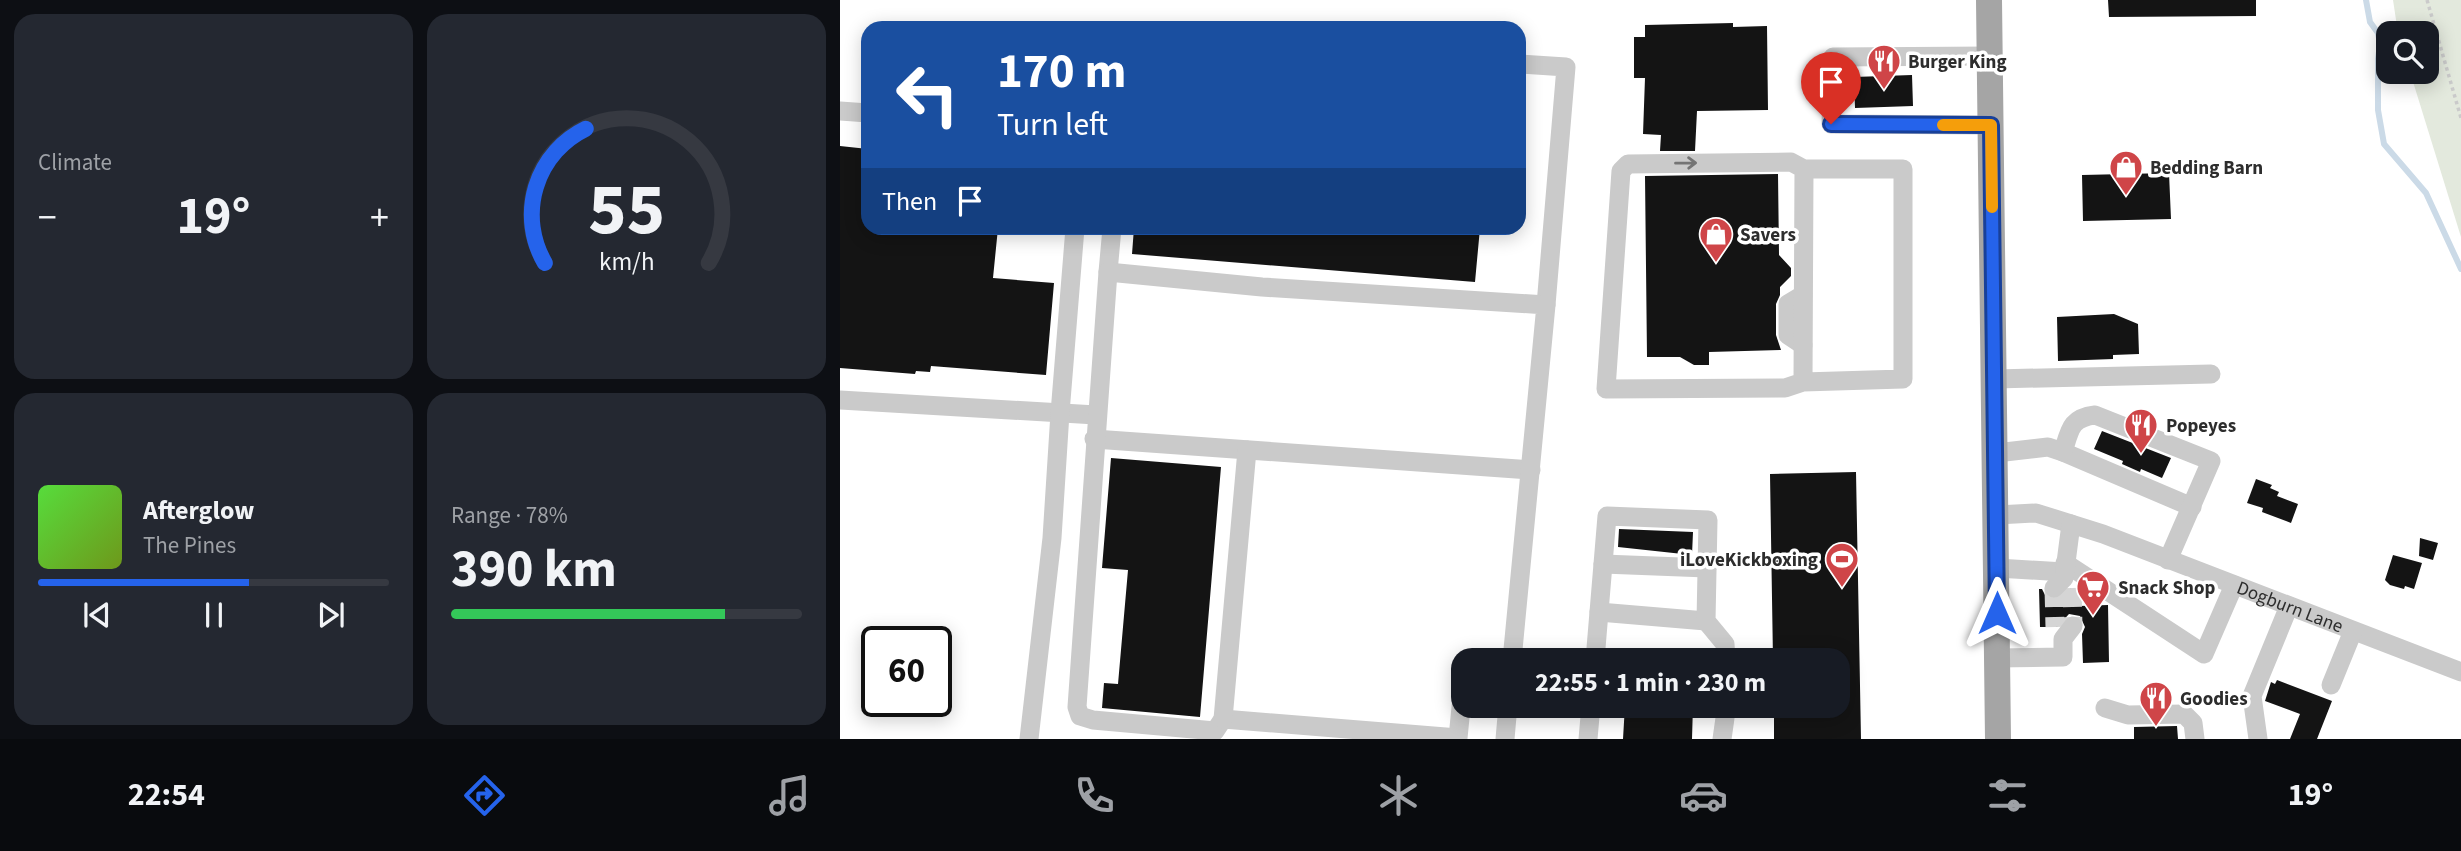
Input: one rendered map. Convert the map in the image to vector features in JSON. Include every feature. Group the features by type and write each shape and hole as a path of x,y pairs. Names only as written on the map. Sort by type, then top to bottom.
{"main road":[{"path":"1989,0 1998,739"}],"street":[{"path":"1990,56 1833,57 1831,124 1991,125"},
{"path":"1513,648 1566,68 1526,65"},
{"path":"840,111 861,112"},
{"path":"1791,162 1804,169 1903,169 1903,379 1803,382 1784,388 1606,389 1621,171 1628,164 1791,162"},
{"path":"1803,382 1804,169"},
{"path":"1029,739 1052,538 1074,235"},
{"path":"1111,235 1094,439 1077,707 1080,716 1093,720 1215,731 1223,719 1247,450"},
{"path":"1108,272 1262,287 1546,305"},
{"path":"1995,379 2211,374"},
{"path":"840,400 1096,415"},
{"path":"2063,452 2072,425 2082,417 2095,415 2211,461 2168,560"},
{"path":"1094,439 1531,470"},
{"path":"1996,453 2048,447 2192,507"},
{"name":"Dogburn Lane","path":"1997,515 2036,513 2071,524 2461,672"},
{"path":"1596,648 1607,516 1708,520 1706,621 1725,644 1725,648"},
{"path":"2064,578 2071,524"},
{"path":"1603,564 1707,568"},
{"path":"1997,568 2064,578 2204,654 2234,585"},
{"path":"2258,739 2252,696 2289,606"},
{"path":"1599,612 1706,621"},
{"path":"1996,658 2063,657 2064,630"},
{"path":"2331,685 2353,631"},
{"path":"2105,708 2128,715 2184,714 2193,723 2195,739"},
{"path":"1223,719 1458,738 1460,718"},
{"path":"1505,739 1507,718"},
{"path":"1588,739 1590,718"},
{"path":"1722,739 1725,718"}],"path":[{"path":"2427,0 2461,118"}],"shaded area":[{"path":"2393,0 2461,0 2461,237 2414,84 2439,84 2439,21 2396,21"}],"building":[{"path":"2108,0 2256,0 2256,16 2109,17"},
{"path":"1733,23 1733,27 1767,26 1768,110 1697,111 1695,151 1660,151 1661,135 1643,134 1645,78 1634,78 1634,37 1645,37 1645,25"},
{"name":"Burger King","path":"1912,75 1913,106 1855,108 1854,77"},
{"path":"840,146 861,148 861,235 997,235 993,278 1054,283 1046,375 931,366 930,372 916,371 915,374 840,368"},
{"name":"Bedding Barn","path":"2169,173 2171,219 2083,221 2082,175"},
{"name":"Savers","path":"1778,174 1779,255 1791,268 1791,276 1780,287 1776,304 1776,335 1781,350 1709,352 1709,365 1694,365 1680,357 1647,357 1645,176"},
{"path":"1133,235 1479,235 1475,282 1132,254"},
{"path":"2114,314 2138,324 2139,354 2113,355 2113,359 2058,361 2057,317"},
{"name":"Popeyes","path":"2102,431 2171,458 2162,478 2141,469 2140,472 2122,464 2123,461 2094,449"},
{"path":"1111,458 1221,467 1200,717 1102,708 1104,683 1118,684 1128,570 1102,568"},
{"path":"1856,472 1861,739 1774,739 1774,718 1850,718 1850,648 1773,648 1770,474"},
{"path":"2256,479 2272,485 2270,488 2279,492 2277,496 2298,504 2291,523 2247,503"},
{"path":"1619,529 1693,532 1692,555 1618,547"},
{"path":"2420,538 2438,543 2433,560 2419,556"},
{"path":"2393,555 2422,563 2414,589 2390,585 2385,580"},
{"path":"2071,588 2079,588 2079,606 2108,605 2109,662 2083,663 2082,634 2085,627 2080,616 2069,614 2057,627 2040,627 2039,589 2042,589 2046,597 2056,600"},
{"path":"2277,680 2332,701 2317,739 2290,739 2300,714 2265,701 2271,682 2275,684"},
{"path":"1624,718 1693,718 1692,739 1623,739"},
{"path":"2177,726 2178,739 2134,739 2134,727"}],"waterway":[{"path":"2366,0 2370,22 2378,33 2380,44 2378,110 2384,144 2426,193 2461,269"}],"tunnel":[{"path":"2054,588 2055,627"},
{"path":"2072,588 2073,626"}],"slow traffic":[{"path":"1943,125 1991,125 1992,207"}],"place":[{"name":"Burger King","path":"1884,91"},
{"name":"Bedding Barn","path":"2126,197"},
{"name":"Savers","path":"1716,264"},
{"name":"Popeyes","path":"2141,455"},
{"name":"iLoveKickboxing","path":"1842,589"},
{"name":"Snack Shop","path":"2093,617"},
{"name":"Goodies","path":"2156,728"}],"route":[{"path":"1831,124 1991,125 1997,613"}]}
